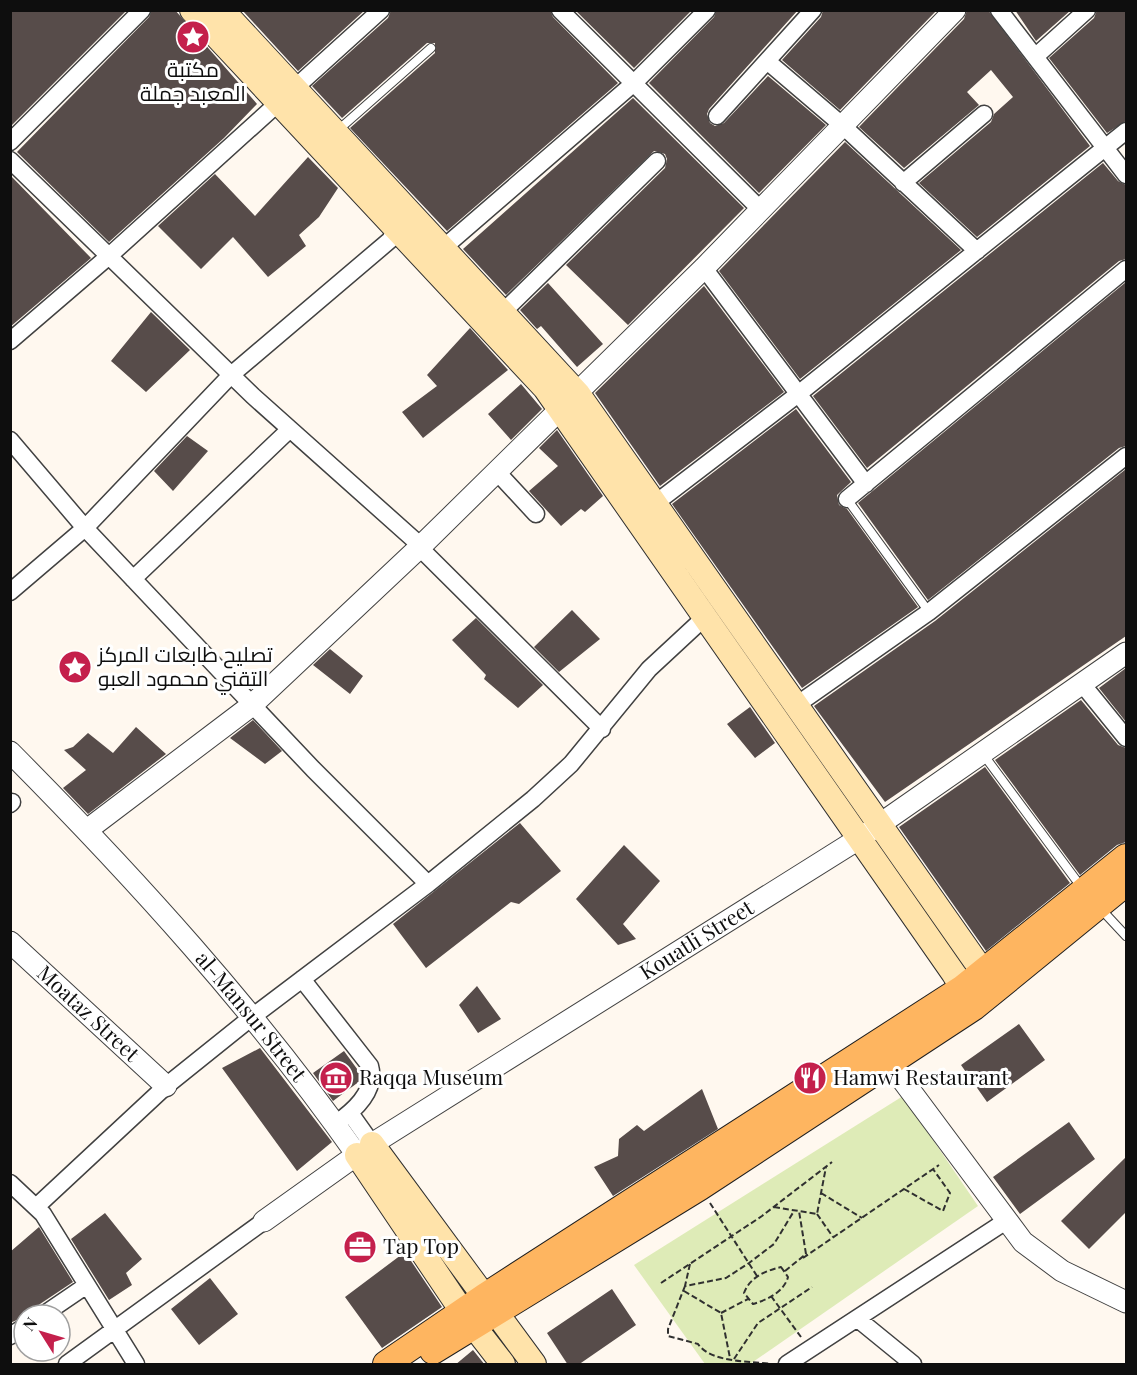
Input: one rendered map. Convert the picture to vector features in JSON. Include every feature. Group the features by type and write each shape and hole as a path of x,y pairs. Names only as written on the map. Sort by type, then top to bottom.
{"main road":[{"path":"192,10 287,97 334,133 502,313 569,402 653,505 795,706 869,831"},
{"path":"222,10 287,97 397,227 569,402 705,618 869,831 979,990"},
{"path":"490,1305 700,1187 889,1062 1092,899 1126,857"},
{"path":"1092,899 1126,884"},
{"path":"386,1365 468,1319 979,990"},
{"name":"al-Mansur Street","path":"365,1150 490,1305 534,1365"},
{"name":"al-Mansur Street","path":"365,1150 468,1319 502,1365"},
{"path":"413,1365 468,1319"}],"street":[{"path":"10,142 142,10"},
{"path":"10,341 109,256 381,10"},
{"path":"560,10 579,17 634,83 761,210"},
{"path":"442,249 634,83 707,10"},
{"path":"717,116 813,10"},
{"path":"87,830 252,705 498,474 704,268 955,10"},
{"path":"999,10 1126,175"},
{"path":"1036,56 1087,10"},
{"path":"768,61 842,125 977,251"},
{"path":"903,183 984,114"},
{"path":"653,505 797,394 1126,131"},
{"path":"10,160 231,375 421,546 425,553 602,729"},
{"path":"502,313 657,161"},
{"path":"10,592 85,528 231,375 390,240 397,227"},
{"path":"704,268 866,484"},
{"path":"847,499 1126,269"},
{"path":"133,579 290,429"},
{"path":"10,440 85,528 133,579 252,705 428,884"},
{"path":"795,706 929,612 1126,456"},
{"path":"498,474 536,514"},
{"path":"36,1207 166,1086 252,1017 428,884 533,799 571,764 649,669 705,618"},
{"name":"Kouatli Street","path":"264,1221 365,1150 869,831 1083,685 1126,653"},
{"path":"1083,685 1126,738"},
{"name":"al-Mansur Street","path":"10,752 87,830 343,1119 365,1150"},
{"name":"Moataz Street","path":"10,942 166,1086"},
{"path":"302,979 370,1066 372,1079 369,1091 343,1119"},
{"path":"889,1062 1023,1242 1062,1271 1126,1302"},
{"path":"10,1183 43,1214 136,1365"},
{"path":"67,1365 264,1221"},
{"path":"787,1365 1006,1221"},
{"path":"61,1303 87,1286"},
{"path":"858,1320 914,1365"}],"lane":[{"path":"334,133 431,48"},
{"path":"847,499 929,612"},
{"path":"982,754 1092,899 1126,936"}],"path":[{"path":"662,1283 774,1207 832,1162"},
{"path":"785,1271 939,1165"},
{"path":"826,1167 818,1214 833,1237"},
{"path":"904,1189 943,1210 950,1193 933,1169"},
{"path":"700,1187 757,1276"},
{"path":"821,1193 862,1218"},
{"path":"774,1207 818,1214"},
{"path":"685,1286 726,1278 749,1263 774,1244 794,1211"},
{"path":"799,1211 806,1254 803,1258"},
{"path":"690,1263 684,1291 668,1329 668,1336 698,1344 704,1352 772,1365"},
{"path":"781,1267 785,1271 788,1277 786,1284 771,1296 753,1304 744,1293 747,1285 757,1276 781,1267"},
{"path":"734,1359 758,1323 812,1287"},
{"path":"684,1291 721,1313 730,1358"},
{"path":"771,1296 810,1350"},
{"path":"721,1313 748,1299"}],"green space":[{"path":"903,1096 978,1206 750,1364 705,1364 634,1265"}],"building":[{"path":"10,10 127,10 10,127"},
{"path":"152,10 175,10 257,104 224,138 109,242 17,152 149,17"},
{"path":"242,10 365,10 298,71"},
{"path":"391,10 550,10 553,17 618,83 447,231 350,128 435,53 435,43 427,43 342,118 312,86 388,18"},
{"path":"575,10 692,10 634,68"},
{"path":"717,10 798,10 709,109 707,114 710,123 715,126 724,123 768,76 826,125 759,193 649,83 714,17"},
{"path":"823,10 937,10 840,110 782,60 821,17"},
{"path":"967,10 988,10 1090,146 977,237 919,183 991,122 994,114 1013,97 991,70 967,92 979,105 904,168 859,127 964,19"},
{"path":"1015,10 1071,10 1036,41"},
{"path":"1097,10 1126,10 1126,121 1107,133 1049,58 1094,18"},
{"path":"633,98 744,208 628,325 566,265 665,168 667,159 665,154 654,151 506,295 463,249"},
{"path":"845,142 961,250 800,379 719,271"},
{"path":"308,157 338,188 319,217 299,235 306,246 268,277 233,237 201,269 158,226 215,174 255,216"},
{"path":"1103,163 1118,181 1126,185 1126,259 1119,261 867,468 813,396"},
{"path":"10,175 91,258 10,327"},
{"path":"1126,282 1126,446 1119,448 928,600 858,503"},
{"path":"548,283 603,344 577,367 541,326 537,329 520,310"},
{"path":"704,286 784,392 660,486 595,393"},
{"path":"151,312 190,350 146,392 111,361"},
{"path":"470,328 508,370 423,438 402,412 437,386 427,375"},
{"path":"521,384 542,409 511,440 488,414"},
{"path":"796,409 851,482 837,495 839,505 847,509 918,607 802,688 672,504"},
{"path":"557,430 603,496 585,512 581,509 561,526 529,491 558,466 539,448"},
{"path":"187,436 208,451 173,491 154,471"},
{"path":"1126,469 1126,636 885,802 814,706 935,621"},
{"path":"572,610 600,639 559,672 534,647"},
{"path":"476,618 543,685 518,708 484,679 486,675 452,640"},
{"path":"330,649 363,676 350,694 313,665"},
{"path":"1126,668 1126,722 1099,688"},
{"path":"1081,700 1118,745 1126,748 1126,842 1117,845 1080,875 995,760"},
{"path":"750,707 775,743 755,758 727,724"},
{"path":"253,720 282,751 265,764 230,738"},
{"path":"136,727 166,754 88,814 63,788 86,770 64,750 73,747 88,733 113,753"},
{"path":"985,767 1070,883 986,951 899,827"},
{"path":"520,823 561,871 519,904 511,902 426,968 393,924"},
{"path":"624,845 660,881 623,924 636,939 618,945 576,899"},
{"path":"477,986 501,1019 478,1033 459,1005"},
{"path":"1019,1024 1045,1060 987,1102 961,1065"},
{"path":"260,1048 332,1142 297,1171 222,1068"},
{"name":"Raqqa Museum","path":"344,1051 360,1073 360,1081 333,1101 313,1073"},
{"path":"702,1089 718,1129 613,1196 594,1167 618,1156 619,1139 637,1125 644,1131"},
{"path":"1069,1122 1095,1159 1020,1214 993,1177"},
{"path":"1126,1157 1126,1212 1089,1249 1061,1221"},
{"path":"105,1213 142,1259 126,1273 132,1285 109,1300 71,1239"},
{"path":"39,1227 73,1282 42,1303 12,1303 12,1322 10,1323 10,1252"},
{"path":"405,1252 442,1307 382,1348 345,1297"},
{"path":"210,1278 238,1314 199,1345 171,1309"},
{"path":"612,1289 636,1325 578,1365 568,1365 547,1333"},
{"path":"473,1350 485,1365 455,1365"}],"place":[{"name":"مكتبة المعبد جملة","path":"193,37"},
{"name":"تصليح طابعات المركز التقني محمود العبو","path":"75,667"},
{"name":"Raqqa Museum","path":"336,1078"},
{"name":"Hamwi Restaurant","path":"810,1078"},
{"name":"Tap Top","path":"360,1247"}]}
